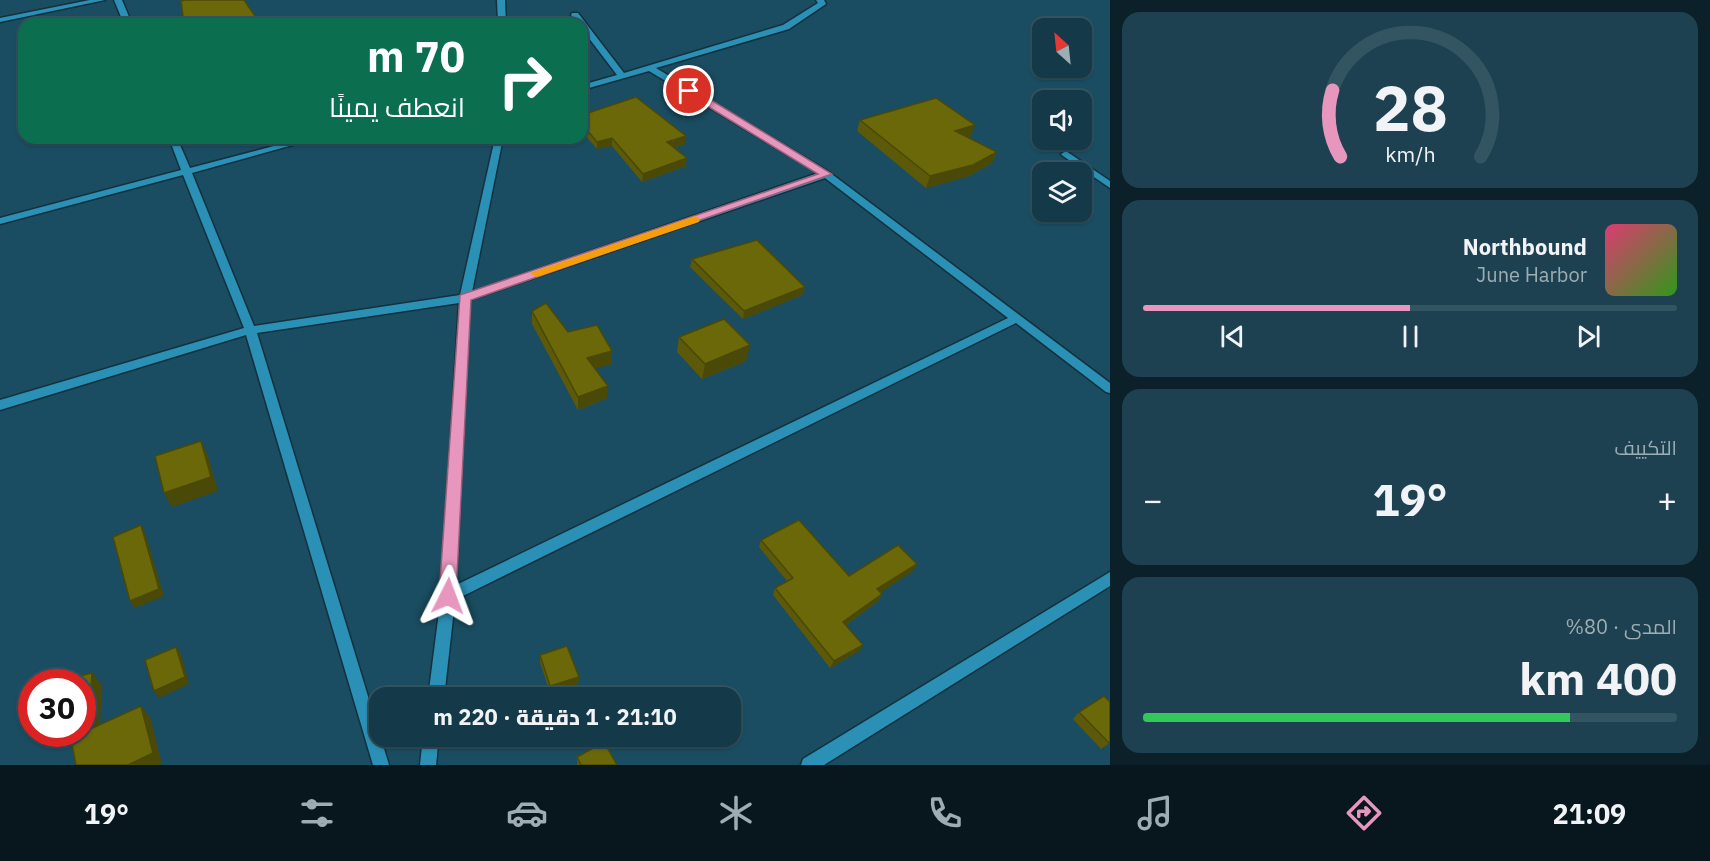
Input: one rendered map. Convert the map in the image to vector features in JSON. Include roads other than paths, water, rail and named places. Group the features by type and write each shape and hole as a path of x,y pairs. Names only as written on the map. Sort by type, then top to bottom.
{"street":[{"path":"0,20 101,0"},
{"path":"118,0 126,18"},
{"path":"501,0 502,18"},
{"path":"588,86 786,27 822,4 820,0"},
{"path":"588,32 622,76"},
{"path":"650,68 826,174 1110,389"},
{"path":"175,144 250,330 381,765"},
{"path":"0,221 292,144"},
{"path":"437,687 448,596 465,298 498,144"},
{"path":"1066,154 1110,185"},
{"path":"0,405 250,330 465,298 826,174"},
{"path":"448,596 1017,318"},
{"path":"809,765 1110,579"},
{"path":"428,765 430,747"}]}
